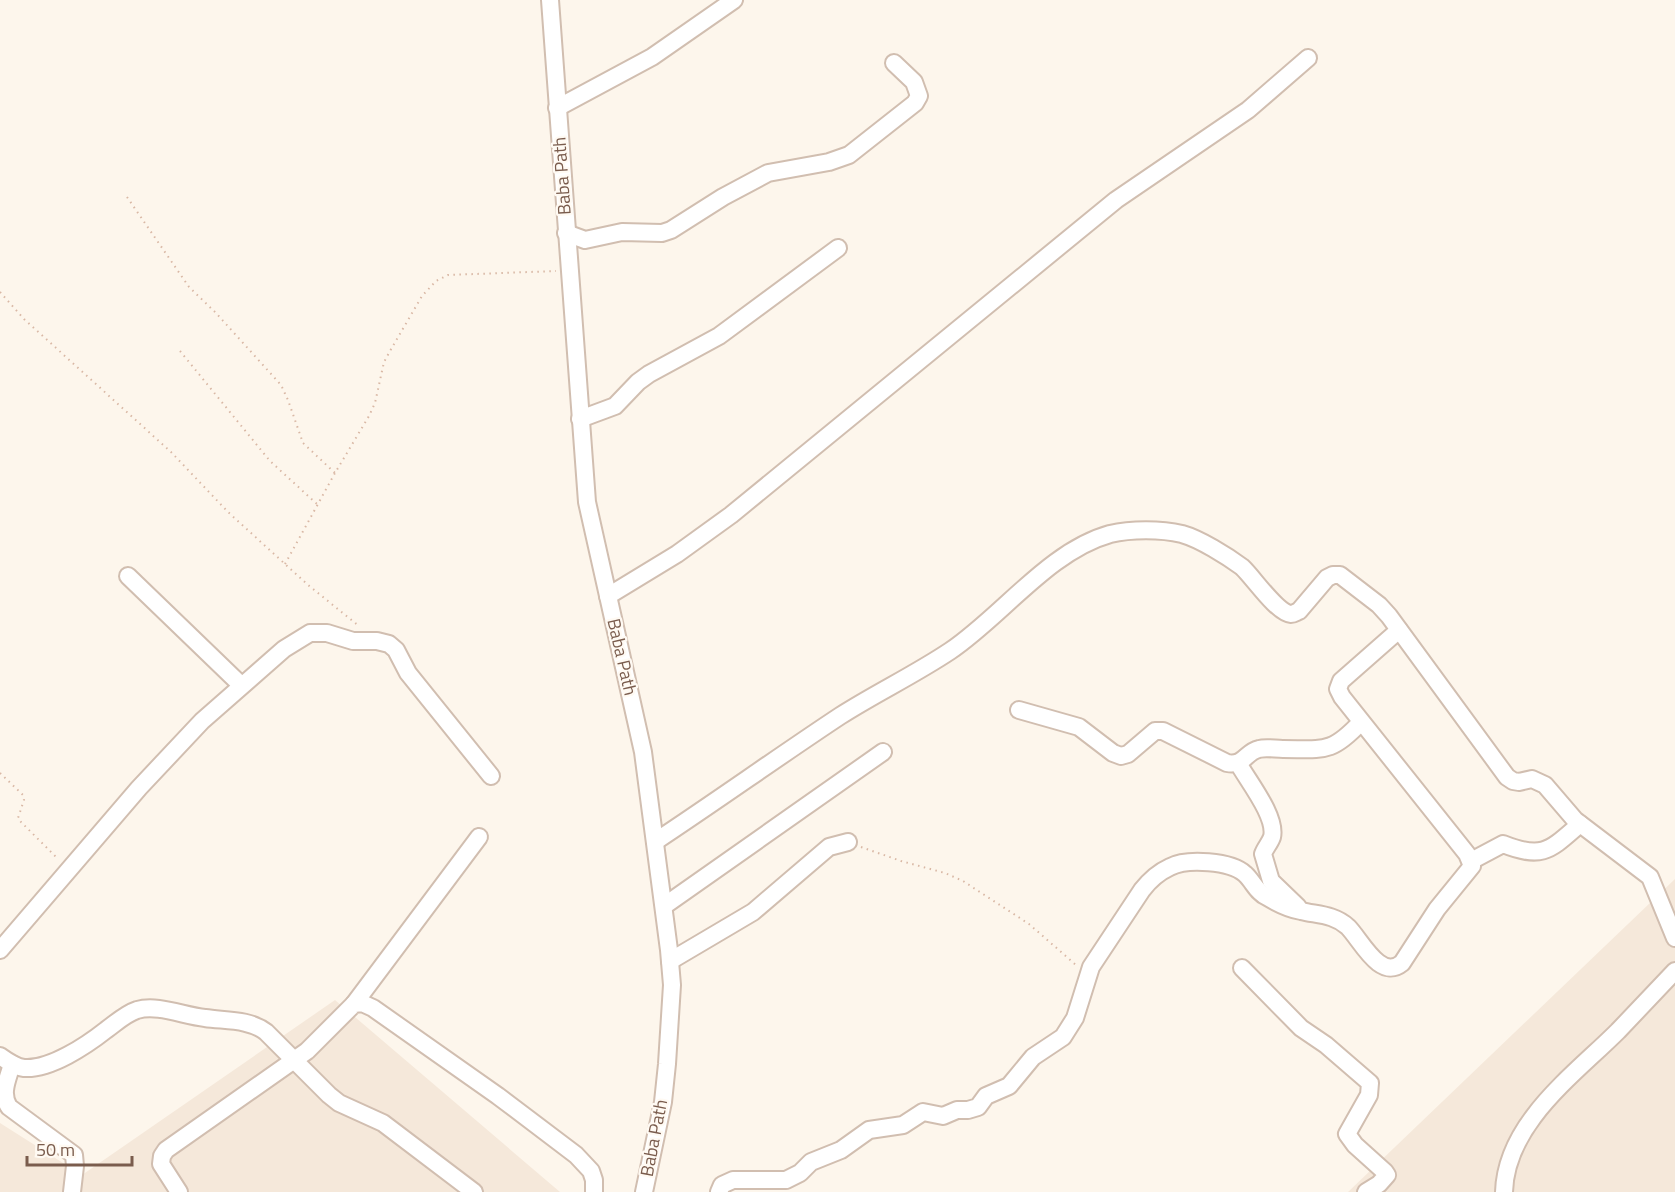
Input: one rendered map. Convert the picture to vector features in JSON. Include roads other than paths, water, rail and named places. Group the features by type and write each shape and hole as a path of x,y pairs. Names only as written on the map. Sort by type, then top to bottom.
{"street":[{"name":"Baba Path","path":"550,0 587,502 635,715 656,841 672,985 663,1101 644,1192"},
{"path":"558,114 652,57 734,0"},
{"path":"608,596 677,555 731,515 1116,200 1248,110 1308,58"},
{"path":"566,233 585,240 622,232 662,233 671,230 723,197 768,173 829,162 849,155 915,103 919,96 914,82 894,63"},
{"path":"580,419 615,406 649,374 718,336 838,248"},
{"path":"656,841 842,716 950,651 1059,559 1080,546 1113,533 1167,532 1183,534 1198,540 1242,568 1280,608 1293,614 1299,611 1327,578 1333,574 1341,575 1378,605 1399,630 1507,777 1513,781 1532,779 1545,785 1565,810 1580,824 1650,877 1675,938"},
{"path":"128,576 241,685"},
{"path":"719,1192 722,1185 733,1180 786,1180 800,1173 811,1162 841,1150 874,1128 899,1126 923,1112 943,1116 957,1110 978,1107 986,1096 1003,1089 1016,1080 1032,1057 1063,1037 1070,1028 1088,975 1142,890 1148,883 1174,865 1213,862 1240,871 1264,896 1303,912 1327,916 1347,926 1379,963 1386,967 1397,967 1408,957 1437,909 1472,867 1471,861 1361,722 1338,688 1341,681 1399,630"},
{"path":"0,950 139,788 201,721 284,649 310,633 327,633 353,641 377,641 388,644 396,650 408,674 491,776"},
{"path":"1019,710 1079,727 1113,753 1121,756 1128,754 1155,731 1163,731 1227,763 1238,763 1258,749 1314,749 1336,745 1361,722"},
{"path":"664,906 883,752"},
{"path":"1238,763 1265,808 1272,826 1272,835 1263,854 1269,878 1303,912"},
{"path":"1471,861 1503,844 1516,849 1544,851 1551,848 1580,824"},
{"path":"179,1192 161,1164 166,1150 307,1051 354,1004 479,837"},
{"path":"670,960 753,912 829,847 848,842"},
{"path":"1242,968 1301,1028 1326,1045 1370,1083 1368,1095 1347,1134 1355,1145 1387,1175 1366,1192"},
{"path":"1504,1192 1508,1164 1537,1112 1675,971"},
{"path":"354,1004 374,1008 498,1096 576,1155 591,1171 594,1192"},
{"path":"72,1192 74,1155 9,1107 4,1097 2,1091 6,1060 22,1068 35,1068 80,1050 129,1013 140,1009 153,1009 201,1018 248,1023 266,1032 334,1099 383,1123 474,1192"}]}
